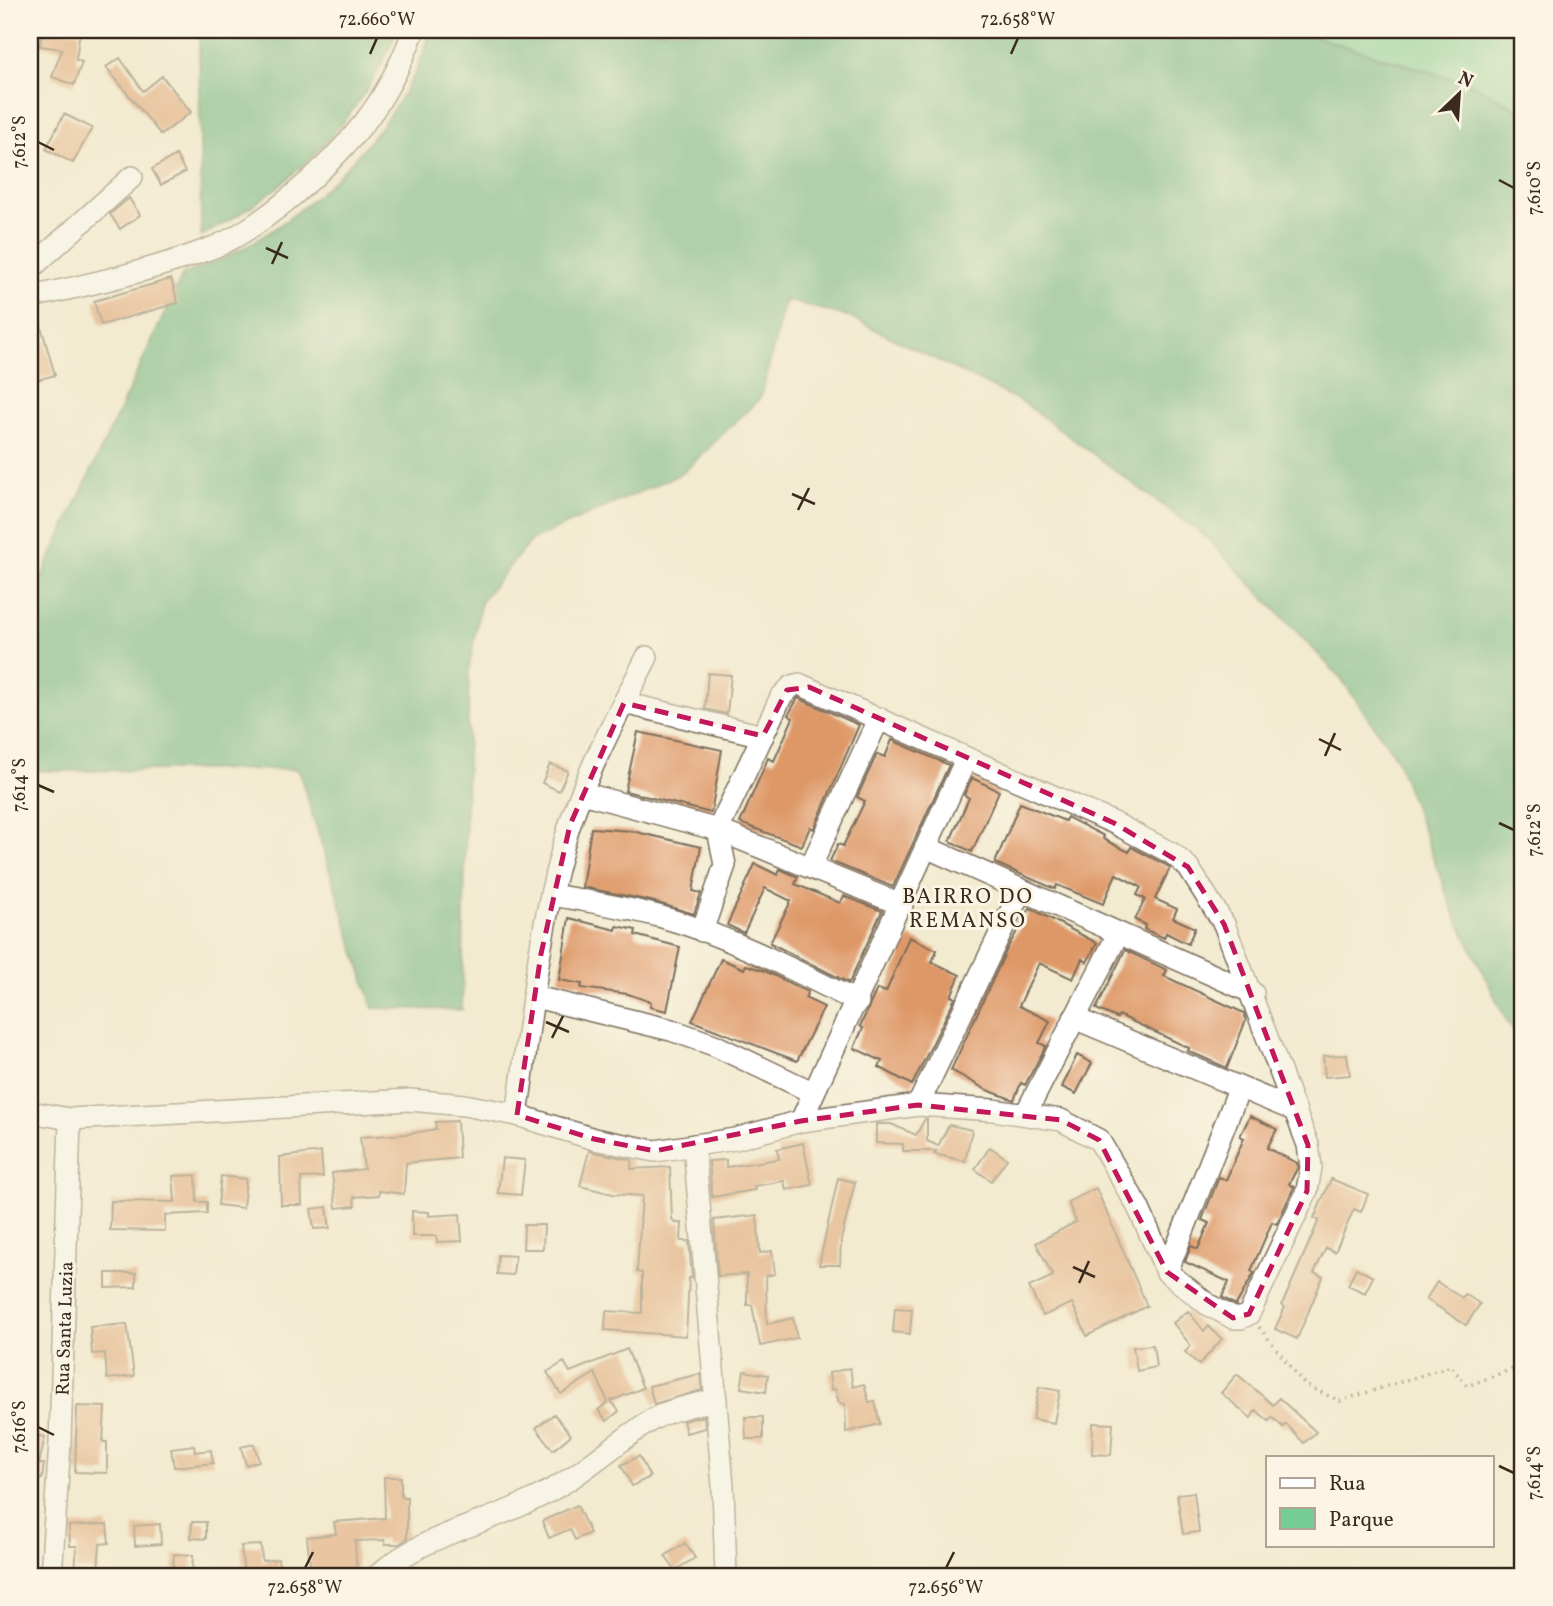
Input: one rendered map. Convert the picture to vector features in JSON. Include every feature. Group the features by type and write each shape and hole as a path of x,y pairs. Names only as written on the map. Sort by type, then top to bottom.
{"street":[{"path":"30,297 105,282 211,249 266,217 292,197 364,123 400,66 414,30"},
{"path":"30,269 132,177"},
{"path":"517,1115 552,895 562,849 582,793 647,657"},
{"path":"30,1112 70,1119 410,1100 464,1105 517,1115 628,1148 655,1151 734,1139 801,1121 918,1105 1026,1113 1061,1120 1099,1140 1138,1206 1167,1272 1184,1288 1224,1314 1241,1318 1249,1314 1307,1191 1311,1167 1308,1145 1253,993 1224,924 1200,884 1173,854 1114,823 799,684 792,686 781,697 718,830 725,865 702,931"},
{"path":"624,703 763,736"},
{"path":"811,866 878,718"},
{"path":"801,1121 812,1092 858,1002 966,759"},
{"path":"582,793 718,830 902,905"},
{"path":"928,848 1020,892 1253,993"},
{"path":"918,1105 1020,892"},
{"path":"552,895 662,917 766,956 858,1002"},
{"path":"1026,1113 1118,934"},
{"path":"535,997 682,1034 765,1068 812,1092"},
{"path":"1074,1018 1296,1111"},
{"path":"1167,1272 1239,1088"},
{"name":"Rua Santa Luzia","path":"51,1576 60,1443 70,1119"},
{"path":"694,1145 716,1400 726,1576"},
{"path":"377,1576 437,1539 546,1493 597,1461 651,1420 716,1400"}],"path":[{"path":"1249,1314 1305,1385 1340,1401 1451,1366 1467,1386 1523,1365"}],"highlighted area":[{"path":"809,687 1114,823 1188,867 1224,924 1308,1145 1307,1191 1255,1305 1249,1314 1233,1318 1167,1272 1099,1140 1061,1120 918,1105 801,1121 655,1151 594,1139 517,1115 541,954 570,825 624,703 763,736 787,690"}],"green space":[{"path":"199,30 397,30 364,94 318,151 263,198 201,236"},
{"path":"431,30 1292,30 1473,85 1523,112 1523,1047 1505,1018 1452,908 1396,758 1340,677 1207,538 1024,403 850,317 785,300 761,397 683,473 531,540 481,601 469,669 462,1010 373,1008 298,769 30,771 30,602 183,274 218,261 252,243 285,221 345,169 371,139 417,70"},
{"path":"1292,30 1523,30 1523,112 1473,85"}],"building":[{"path":"42,30 80,31 76,60 82,62 74,85 52,77 62,49 40,46"},
{"path":"120,58 143,91 162,76 191,112 161,135 106,67"},
{"path":"64,114 92,128 73,163 46,149"},
{"path":"176,155 185,172 161,185 152,169"},
{"path":"129,198 140,215 120,229 110,214"},
{"path":"171,279 178,303 101,325 94,301"},
{"path":"36,309 55,375 30,382 30,310"},
{"path":"708,673 731,675 727,714 705,709"},
{"path":"798,698 859,725 814,829 810,827 802,846 740,823 768,758 774,761 793,718 788,715"},
{"path":"638,732 722,750 711,813 625,791"},
{"path":"892,740 949,765 893,887 830,861 838,844 843,846 865,801 857,797 877,754 885,757"},
{"path":"550,764 568,771 559,791 542,783"},
{"path":"972,778 999,791 972,852 950,841 969,798 964,795"},
{"path":"1020,803 1065,821 1067,817 1129,852 1131,847 1170,868 1155,899 1177,909 1173,918 1195,928 1188,944 1166,933 1164,938 1144,929 1146,925 1135,920 1145,899 1137,895 1141,887 1116,874 1103,904 1057,885 1055,889 995,863"},
{"path":"591,828 632,831 701,847 693,891 701,893 694,914 651,901 582,887"},
{"path":"755,864 778,875 780,869 798,877 795,884 840,903 844,896 882,911 849,983 770,943 791,901 765,888 744,933 727,925"},
{"path":"1030,908 1097,943 1087,962 1082,959 1073,979 1039,963 1019,1006 1050,1021 1039,1043 1046,1046 1025,1085 1021,1083 1014,1100 987,1090 951,1070 1007,949"},
{"path":"569,918 616,930 617,926 636,930 635,935 680,947 667,1011 650,1007 651,1002 628,994 581,988 582,984 559,980"},
{"path":"909,937 937,950 932,962 960,975 951,996 955,998 912,1085 879,1067 882,1061 854,1048 863,1028 860,1026 877,989 886,992"},
{"path":"1125,950 1167,970 1164,976 1244,1013 1246,1020 1227,1068 1119,1015 1117,1018 1096,1009"},
{"path":"721,959 744,969 746,965 765,971 808,992 805,998 824,1007 797,1061 692,1021"},
{"path":"1077,1055 1092,1063 1076,1094 1062,1087"},
{"path":"1347,1055 1350,1075 1325,1077 1323,1056"},
{"path":"1250,1116 1277,1129 1267,1148 1297,1163 1298,1167 1289,1184 1294,1187 1277,1224 1272,1222 1251,1271 1254,1273 1236,1305 1222,1297 1229,1282 1185,1262 1191,1246 1198,1249 1209,1223 1202,1220 1219,1177 1226,1180 1244,1138 1240,1136"},
{"path":"925,1119 927,1141 938,1146 949,1125 972,1130 965,1161 934,1154 936,1151 903,1151 903,1144 876,1143 876,1124 891,1124 916,1135"},
{"path":"457,1121 459,1158 406,1163 404,1194 379,1191 379,1195 354,1197 355,1206 336,1208 332,1173 364,1169 360,1137 408,1134 436,1129 435,1122"},
{"path":"803,1143 812,1185 786,1190 784,1181 754,1186 755,1190 712,1197 709,1161 726,1160 726,1167 779,1159 777,1149"},
{"path":"990,1147 1007,1159 991,1181 975,1169"},
{"path":"589,1151 632,1160 631,1169 670,1167 672,1219 675,1223 682,1223 681,1241 689,1241 692,1278 689,1278 686,1336 605,1330 606,1311 642,1313 642,1273 637,1272 642,1196 613,1194 580,1186"},
{"path":"321,1152 323,1177 301,1178 302,1205 281,1205 280,1157"},
{"path":"502,1158 525,1160 521,1195 498,1193"},
{"path":"196,1175 197,1202 207,1202 207,1213 165,1215 165,1231 110,1230 111,1201 175,1202 173,1176"},
{"path":"221,1176 246,1179 243,1208 218,1205"},
{"path":"838,1178 855,1182 841,1240 840,1265 819,1265"},
{"path":"1331,1179 1368,1194 1361,1212 1354,1209 1335,1252 1326,1248 1314,1273 1323,1277 1297,1339 1275,1329 1285,1307 1282,1305 1319,1220 1314,1218"},
{"path":"1096,1188 1147,1306 1087,1336 1072,1303 1043,1316 1029,1287 1053,1276 1036,1243 1076,1222 1068,1202"},
{"path":"327,1207 330,1228 314,1229 311,1209"},
{"path":"412,1211 429,1212 429,1216 460,1214 462,1241 437,1242 437,1236 412,1236"},
{"path":"757,1215 760,1253 772,1251 775,1274 766,1276 767,1324 793,1318 797,1338 760,1346 752,1305 747,1305 747,1274 718,1276 714,1220"},
{"path":"524,1225 544,1225 543,1249 523,1249"},
{"path":"498,1255 515,1256 513,1275 497,1274"},
{"path":"1356,1268 1373,1277 1365,1293 1348,1285"},
{"path":"106,1273 136,1273 136,1287 106,1288"},
{"path":"1437,1282 1462,1298 1465,1294 1480,1304 1466,1325 1426,1299"},
{"path":"895,1308 912,1309 910,1334 893,1332"},
{"path":"1188,1311 1204,1331 1208,1326 1222,1339 1199,1365 1185,1352 1191,1346 1173,1323"},
{"path":"127,1324 134,1376 107,1379 105,1353 92,1354 90,1327"},
{"path":"1153,1345 1156,1367 1137,1371 1133,1347"},
{"path":"627,1349 643,1388 611,1401 619,1411 607,1421 598,1410 608,1402 595,1373 561,1394 547,1372 564,1362 570,1372"},
{"path":"850,1368 853,1387 864,1384 869,1402 875,1401 880,1424 846,1432 845,1404 839,1403 835,1389 831,1390 829,1373"},
{"path":"744,1371 768,1375 766,1392 741,1388"},
{"path":"700,1374 702,1390 654,1404 649,1386"},
{"path":"1237,1374 1273,1405 1279,1398 1316,1432 1304,1443 1286,1424 1283,1427 1272,1417 1269,1421 1256,1410 1251,1418 1221,1393"},
{"path":"1039,1387 1060,1391 1054,1423 1033,1419"},
{"path":"77,1406 105,1407 103,1442 107,1442 107,1473 75,1472"},
{"path":"554,1414 571,1435 553,1450 536,1428"},
{"path":"704,1416 705,1428 686,1433 683,1421"},
{"path":"745,1417 763,1417 763,1439 746,1439"},
{"path":"1093,1423 1113,1424 1111,1455 1092,1454"},
{"path":"30,1434 45,1437 39,1464 44,1464 42,1479 30,1479"},
{"path":"254,1444 259,1461 246,1465 241,1447"},
{"path":"194,1445 195,1452 211,1450 213,1463 174,1467 171,1448"},
{"path":"639,1456 650,1477 632,1486 621,1465"},
{"path":"384,1477 401,1477 401,1497 407,1497 407,1539 399,1544 385,1544 385,1540 355,1541 357,1576 337,1576 337,1571 311,1573 307,1537 336,1534 334,1522 385,1518"},
{"path":"1194,1492 1199,1532 1183,1534 1177,1494"},
{"path":"577,1505 590,1533 575,1540 570,1529 549,1538 542,1521"},
{"path":"192,1522 206,1522 206,1539 191,1538"},
{"path":"107,1524 109,1543 100,1544 98,1571 75,1570 77,1546 70,1546 69,1526"},
{"path":"160,1524 161,1544 135,1546 134,1526"},
{"path":"685,1543 695,1558 675,1570 665,1556"},
{"path":"261,1545 262,1561 278,1559 281,1576 244,1576 241,1546"},
{"path":"174,1554 193,1555 192,1573 173,1572"}],"district":[{"name":"BAIRRO DO REMANSO","path":"968,908"}]}
